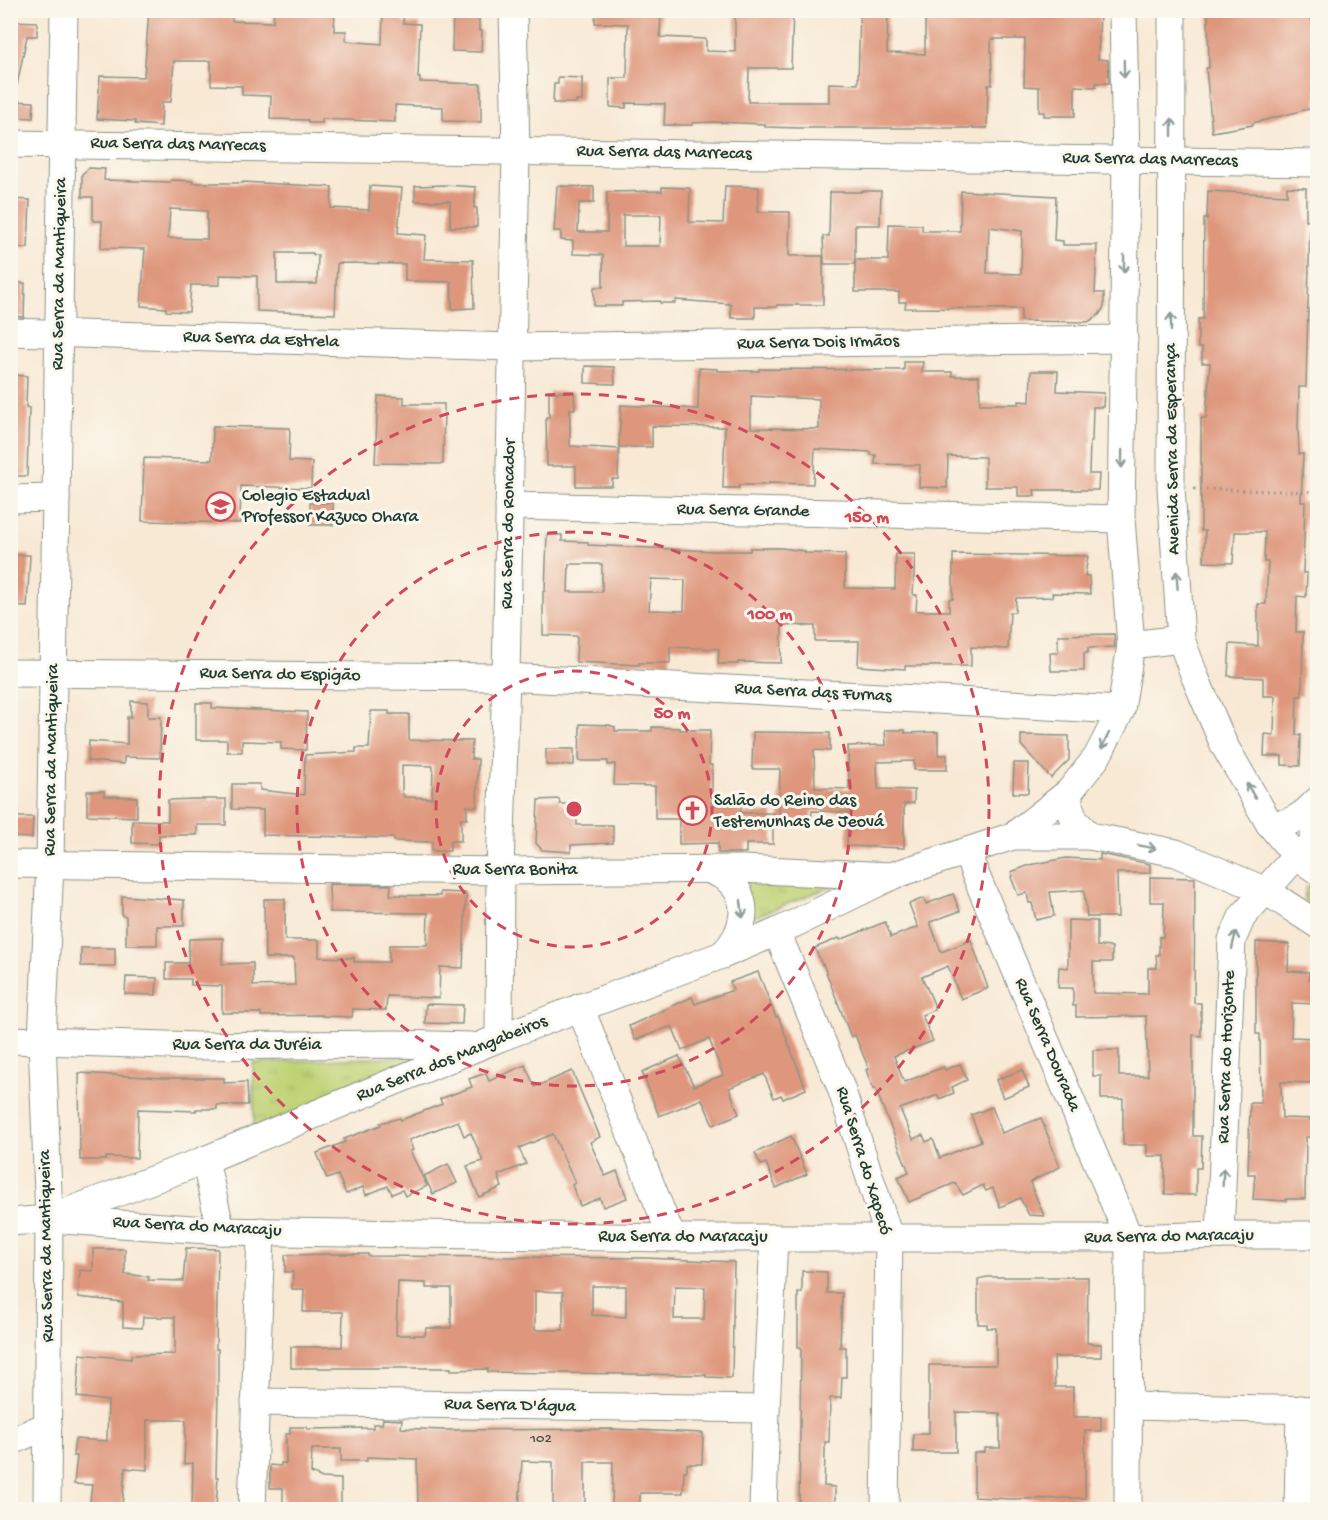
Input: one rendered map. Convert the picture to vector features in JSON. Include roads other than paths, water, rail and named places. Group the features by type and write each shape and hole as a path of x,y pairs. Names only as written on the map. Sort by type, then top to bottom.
{"street":[{"name":"Rua Serra da Mantiqueira","path":"47,1509 49,1219 42,1040 50,864 64,10"},
{"name":"Rua Serra do Roncador","path":"491,1042 500,871 506,677 516,151 513,10"},
{"path":"1013,836 1069,792 1097,758 1121,710 1131,645 1120,519 1126,160 1123,10"},
{"name":"Avenida Serra da Esperança","path":"1173,10 1171,488 1181,639 1224,745 1269,823 1311,857"},
{"name":"Rua Serra das Marrecas","path":"10,144 1317,164"},
{"name":"Rua Serra da Estrela","path":"10,332 512,347"},
{"name":"Rua Serra Dois Irmãos","path":"512,347 1124,339"},
{"path":"10,499 56,498"},
{"name":"Rua Serra Grande","path":"509,506 1120,519"},
{"path":"1131,645 1181,639"},
{"name":"Rua Serra do Espigão","path":"10,673 506,677"},
{"name":"Rua Serra das Furnas","path":"506,677 1121,710"},
{"path":"1069,792 1069,805 1075,821 1089,836"},
{"path":"1269,823 1281,825 1296,819 1317,801"},
{"path":"1311,857 1317,813"},
{"path":"1013,836 1089,836 1176,853 1266,891 1317,925"},
{"name":"Rua Serra Bonita","path":"10,864 500,871 742,869 891,876 1013,836"},
{"name":"Rua Serra Dourada","path":"966,852 1129,1239"},
{"name":"Rua Serra do Horizonte","path":"1220,1235 1232,940 1242,916 1266,891 1311,857"},
{"path":"710,870 727,879 742,900 743,921 740,933 731,947 722,955"},
{"name":"Rua Serra dos Mangabeiros","path":"10,1236 205,1160 491,1042 722,955 777,932 891,876"},
{"name":"Rua Serra do Xapecó","path":"777,932 841,1088 889,1238 885,1509"},
{"path":"580,1007 672,1238"},
{"name":"Rua Serra da Juréia","path":"10,1040 197,1046 491,1042"},
{"path":"205,1160 221,1231"},
{"path":"10,1222 49,1219"},
{"name":"Rua Serra do Maracaju","path":"49,1219 221,1231 672,1238 1129,1239 1220,1235 1317,1235"},
{"path":"252,1509 261,1231"},
{"path":"764,1509 774,1238"},
{"path":"1128,1509 1129,1239"},
{"name":"Rua Serra D'água","path":"255,1402 766,1409"},
{"path":"1129,1406 1309,1410 1298,1509"},
{"path":"10,1442 48,1425"}],"place":[{"name":"Colegio Estadual Professor Kazuco Ohara","path":"221,506"},
{"name":"Salão do Reino das Testemunhas de Jeová","path":"693,811"}]}
